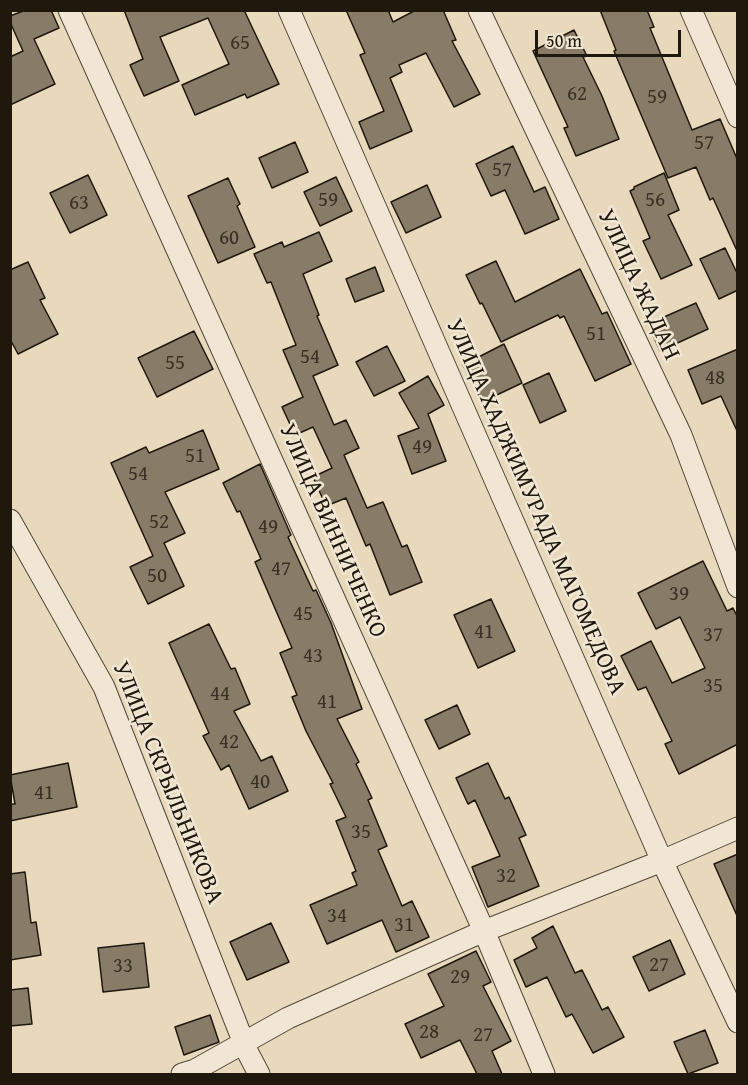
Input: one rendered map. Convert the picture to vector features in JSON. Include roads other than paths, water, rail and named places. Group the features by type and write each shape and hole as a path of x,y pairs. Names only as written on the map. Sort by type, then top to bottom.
{"street":[{"name":"УЛИЦА ВИННИЧЕНКО","path":"69,10 484,931 544,1074"},
{"name":"УЛИЦА ХАДЖИМУРАДА МАГОМЕДОВА","path":"289,10 662,861 738,1022"},
{"name":"УЛИЦА ЖАДАН","path":"479,10 681,435 738,587"},
{"path":"691,10 738,117"},
{"name":"УЛИЦА СКРЫЛЬНИКОВА","path":"10,519 104,687 244,1043 259,1074"},
{"path":"182,1074 195,1070 288,1018 484,931 662,861 738,828"}]}
